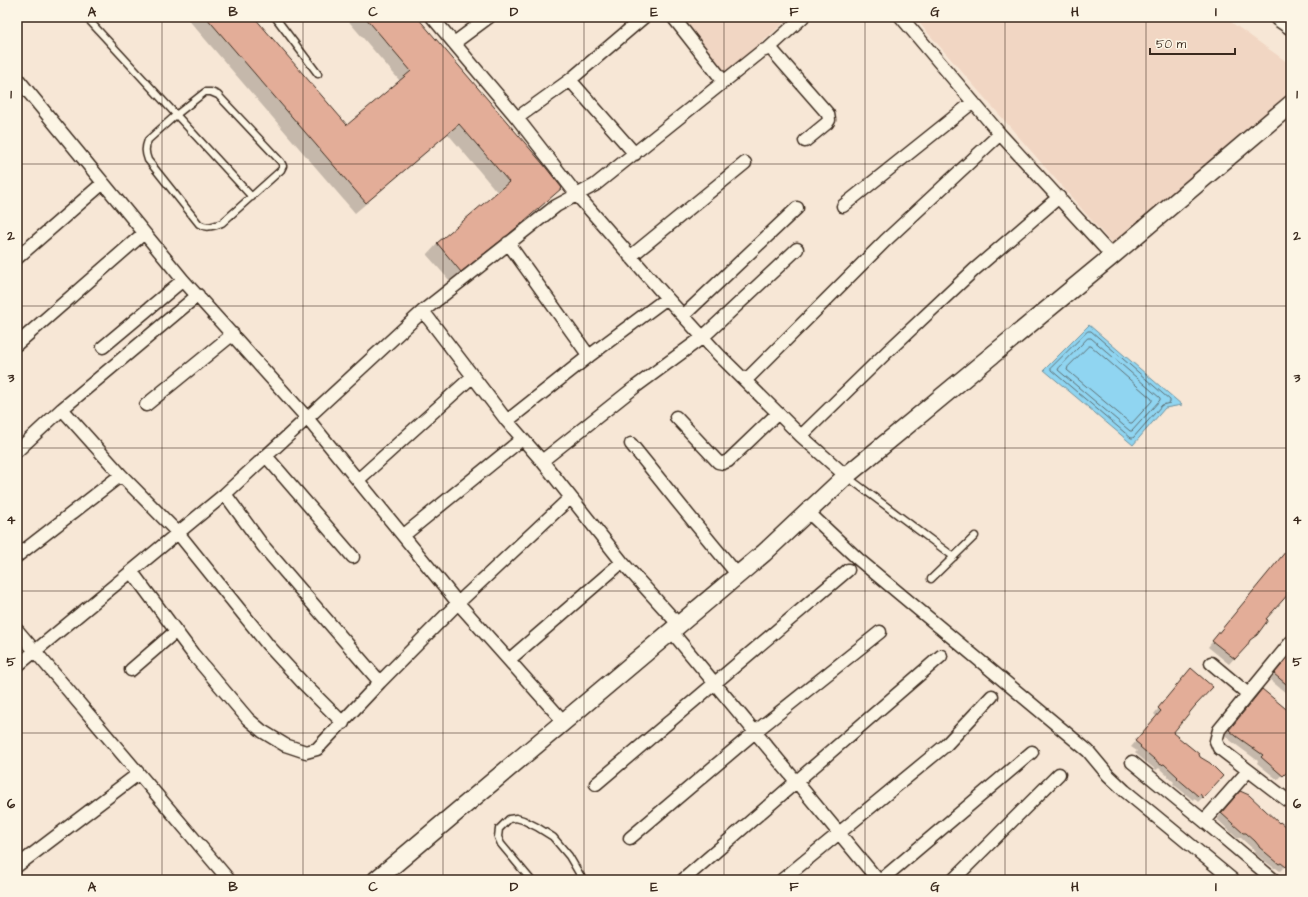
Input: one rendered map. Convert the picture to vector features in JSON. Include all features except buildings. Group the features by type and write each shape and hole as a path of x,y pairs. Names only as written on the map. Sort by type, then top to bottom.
{"street":[{"path":"432,17 517,118 576,195 630,257 703,336 778,413 801,436 846,476"},
{"path":"454,43 489,17"},
{"path":"517,118 570,80 644,17"},
{"path":"673,17 724,82"},
{"path":"17,666 225,494 424,311 556,206 595,185 762,51 768,49 803,17"},
{"path":"901,17 1000,134 1112,256"},
{"path":"1278,17 1291,26"},
{"path":"768,49 772,50 829,118 827,123 806,141"},
{"path":"17,78 183,280 307,418 458,603 510,659 564,722"},
{"path":"570,80 634,154"},
{"path":"843,206 973,102"},
{"path":"376,880 738,575 846,476 1112,256 1291,104"},
{"path":"746,380 885,241 1000,134"},
{"path":"630,257 745,163"},
{"path":"17,258 103,183"},
{"path":"801,436 974,270 1059,198"},
{"path":"684,315 797,208"},
{"path":"17,344 144,232"},
{"path":"508,243 589,356"},
{"path":"542,461 635,387 703,336 797,249"},
{"path":"103,347 183,280"},
{"path":"17,451 62,409 198,295"},
{"path":"507,421 589,356 667,298"},
{"path":"424,311 507,421 542,461 570,498 676,628 714,683 880,880 1032,752"},
{"path":"146,405 233,334"},
{"path":"359,480 474,376"},
{"path":"62,409 121,475 178,533 268,645 302,683 343,723"},
{"path":"676,417 718,462 723,463 728,461 778,413"},
{"path":"404,535 522,439"},
{"path":"631,444 670,491 705,537 738,575"},
{"path":"266,456 353,557"},
{"path":"17,556 121,475"},
{"path":"225,494 263,546 380,682"},
{"path":"132,572 219,686 248,719 262,731 284,745 306,752 317,749 380,682 458,603 570,498"},
{"path":"808,512 858,559 1088,751 1124,791 1233,880"},
{"path":"510,659 622,562"},
{"path":"596,784 848,570"},
{"path":"17,630 229,880"},
{"path":"131,670 176,631"},
{"path":"630,838 755,732 880,632"},
{"path":"1291,642 1219,730 1216,741 1219,748 1287,800 1291,801"},
{"path":"683,880 941,656"},
{"path":"1211,663 1248,694"},
{"path":"782,880 946,745 992,696"},
{"path":"1132,762 1204,820 1274,880"},
{"path":"1204,820 1248,771"},
{"path":"17,866 138,774"},
{"path":"953,880 1059,774"}],"lane":[{"path":"86,17 252,197"},
{"path":"275,17 318,74"},
{"path":"205,92 211,92 218,95 281,162 283,166 281,170 222,223 212,227 204,227 198,224 148,160 145,152 145,146 148,140 176,115 205,92"},
{"path":"846,476 954,557"},
{"path":"931,579 975,536"},
{"path":"531,880 501,844 498,837 499,829 509,819 523,820 553,837 569,856 583,880"}],"shaded area":[{"path":"680,17 790,17 725,76"},
{"path":"914,17 1224,17 1291,65 1291,99 1114,246"}],"water":[{"path":"1089,325 1182,405 1165,408 1133,445 1044,370"}]}
